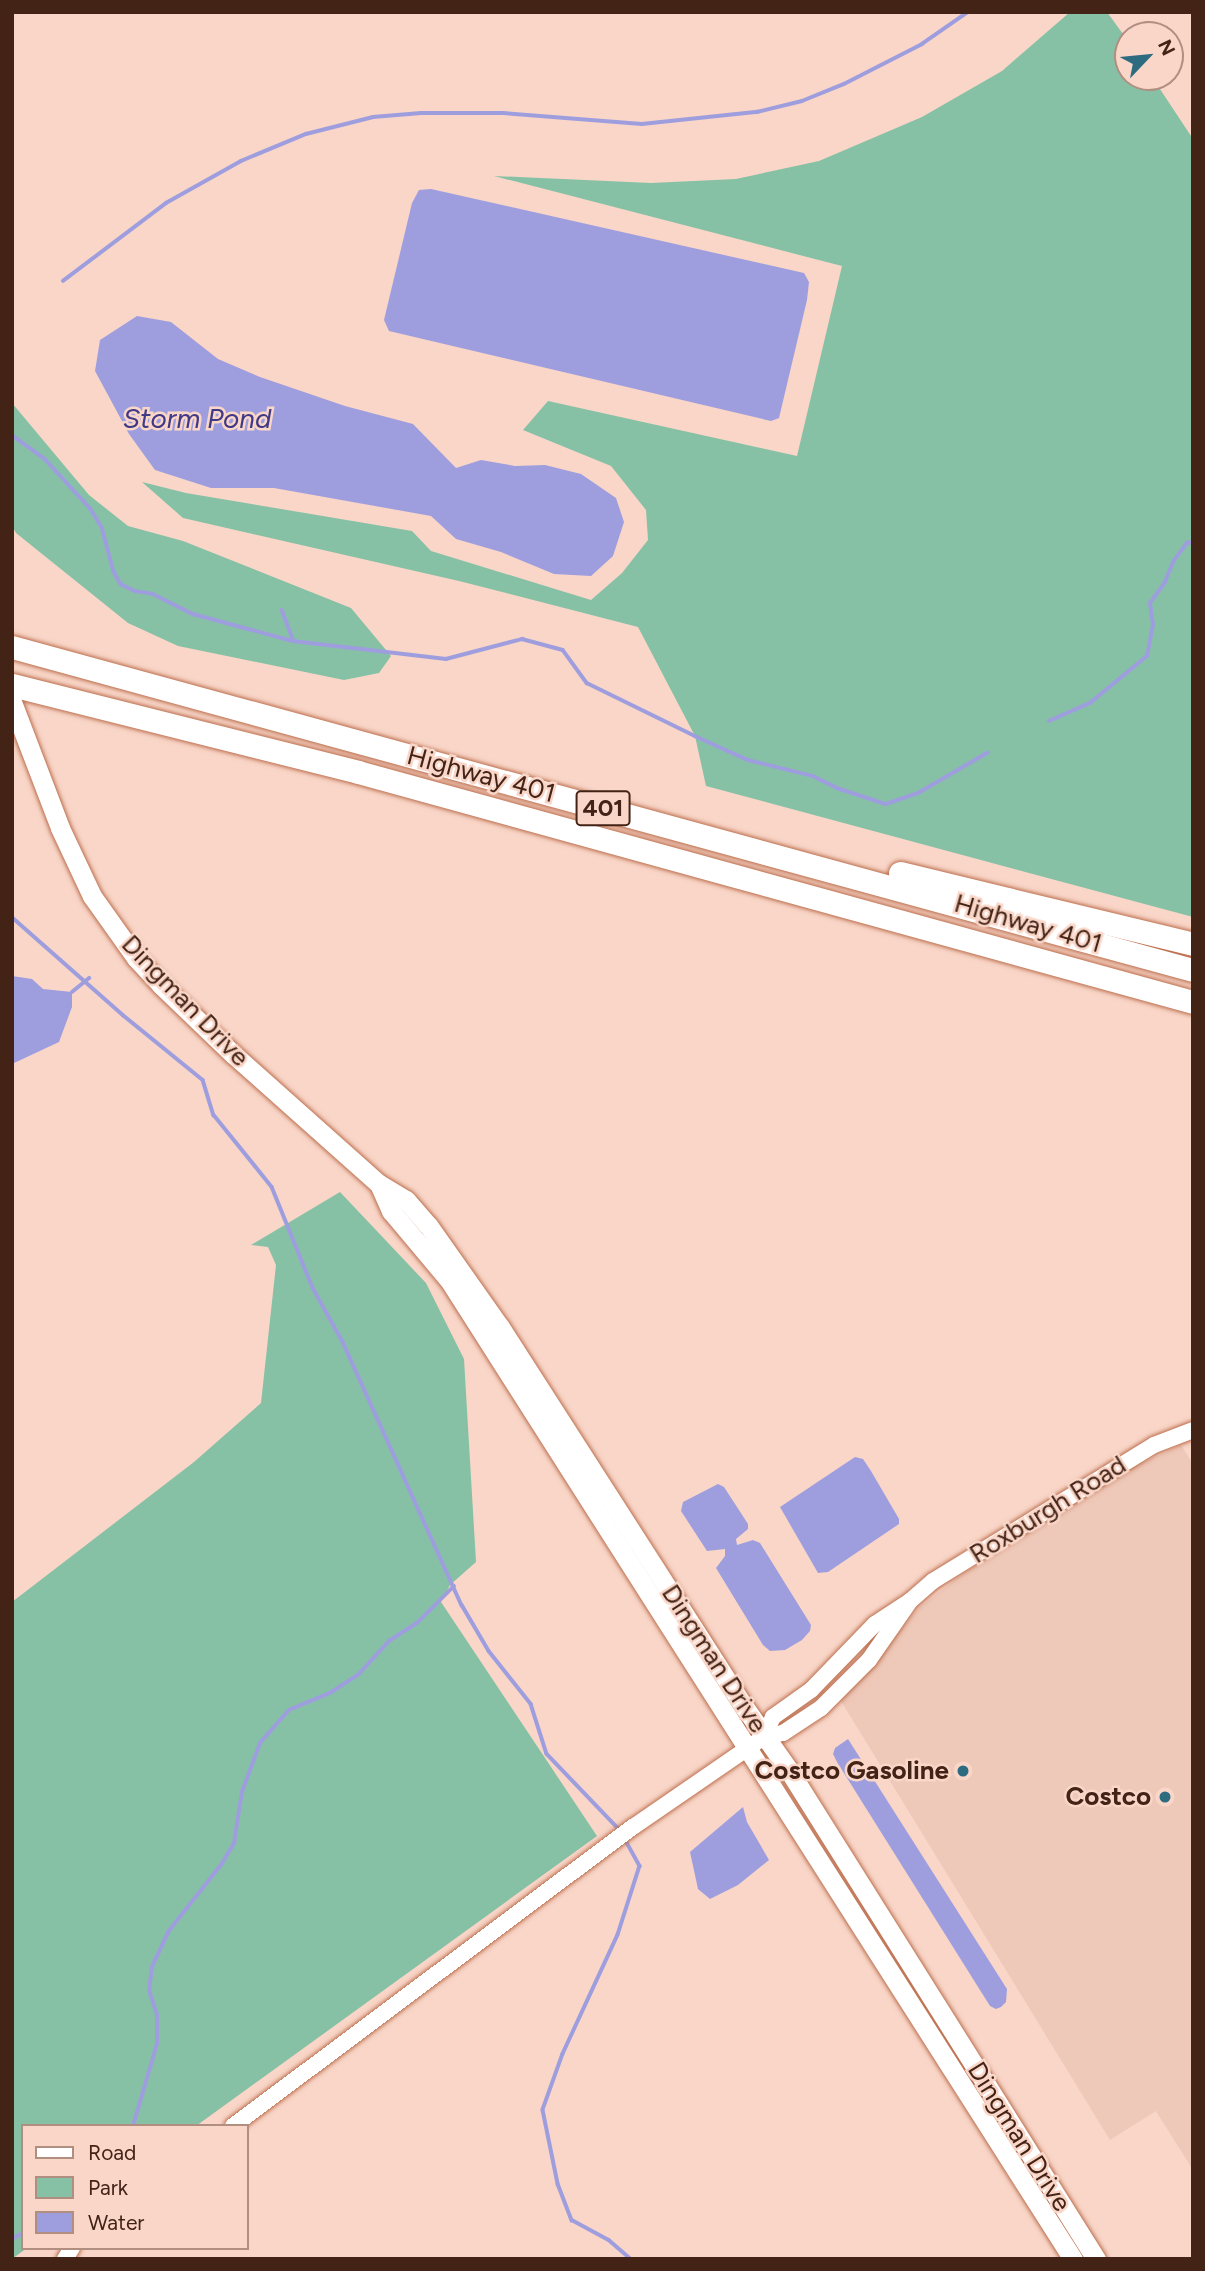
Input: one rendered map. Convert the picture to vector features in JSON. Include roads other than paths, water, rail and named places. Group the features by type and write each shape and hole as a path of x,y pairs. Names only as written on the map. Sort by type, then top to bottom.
{"highway":[{"name":"Highway 401","path":"12,647 1193,970"},
{"name":"Highway 401","path":"12,685 358,772 1193,1002"},
{"path":"840,872 878,868 1193,944"}],"main road":[{"name":"Dingman Drive","path":"12,702 60,828 92,896 136,958 233,1054 379,1184 406,1200 471,1284 1073,2259"},
{"name":"Dingman Drive","path":"756,1742 788,1769 1096,2259"}],"street":[{"name":"Roxburgh Road","path":"236,2124 633,1827 756,1742 783,1733 821,1707 842,1689 888,1637 910,1601 933,1581 1154,1445 1193,1430"}],"water":[{"path":"431,189 804,273 809,282 807,300 779,418 771,421 389,331 384,320 412,203 419,190"},
{"name":"Storm Pond","path":"137,316 171,322 218,359 260,377 345,406 413,424 456,468 481,460 515,466 545,465 581,474 616,498 624,522 613,556 591,576 554,574 501,552 456,539 431,516 274,488 211,488 155,470 129,434 95,371 100,340"},
{"path":"12,976 32,979 43,989 72,992 72,1007 59,1042 12,1064"},
{"path":"855,1457 863,1459 871,1471 899,1519 899,1524 828,1572 818,1573 780,1507"},
{"path":"718,1484 724,1487 748,1524 748,1529 736,1539 737,1545 753,1540 760,1543 811,1625 810,1631 802,1640 785,1650 770,1651 763,1645 716,1568 725,1556 725,1549 707,1551 681,1511 683,1502"},
{"path":"848,1739 1007,1989 1006,2002 1001,2007 996,2009 990,2006 837,1762 833,1754 835,1748"},
{"path":"743,1807 747,1822 769,1860 738,1885 710,1899 698,1889 690,1852"}],"waterway":[{"path":"63,281 166,203 241,161 306,134 373,117 421,113 503,113 642,124 757,112 802,101 844,84 922,44 968,12"},
{"path":"12,435 45,459 90,508 102,527 114,572 121,584 135,591 153,594 193,614 293,641 446,659 522,639 563,650 587,683 695,736 748,760 813,776 840,789 886,804 920,792 987,753"},
{"path":"1049,721 1090,703 1147,656 1153,625 1150,603 1165,582 1173,562 1187,543 1193,542"},
{"path":"282,610 294,641"},
{"path":"12,917 123,1015 203,1080 214,1115 272,1187 313,1288 343,1342 462,1605 489,1651 531,1704 547,1754 619,1829"},
{"path":"72,992 89,978"},
{"path":"134,2124 157,2044 157,2015 149,1991 152,1967 168,1932 221,1865 234,1843 242,1792 260,1743 289,1710 330,1693 359,1674 389,1641 417,1623 454,1586"},
{"path":"625,1839 640,1866 618,1935 563,2054 543,2110 558,2184 572,2220 609,2240 631,2259"},
{"path":"12,2239 21,2234"}],"place":[{"name":"Costco Gasoline","path":"963,1771"},
{"name":"Costco","path":"1165,1797"}]}
